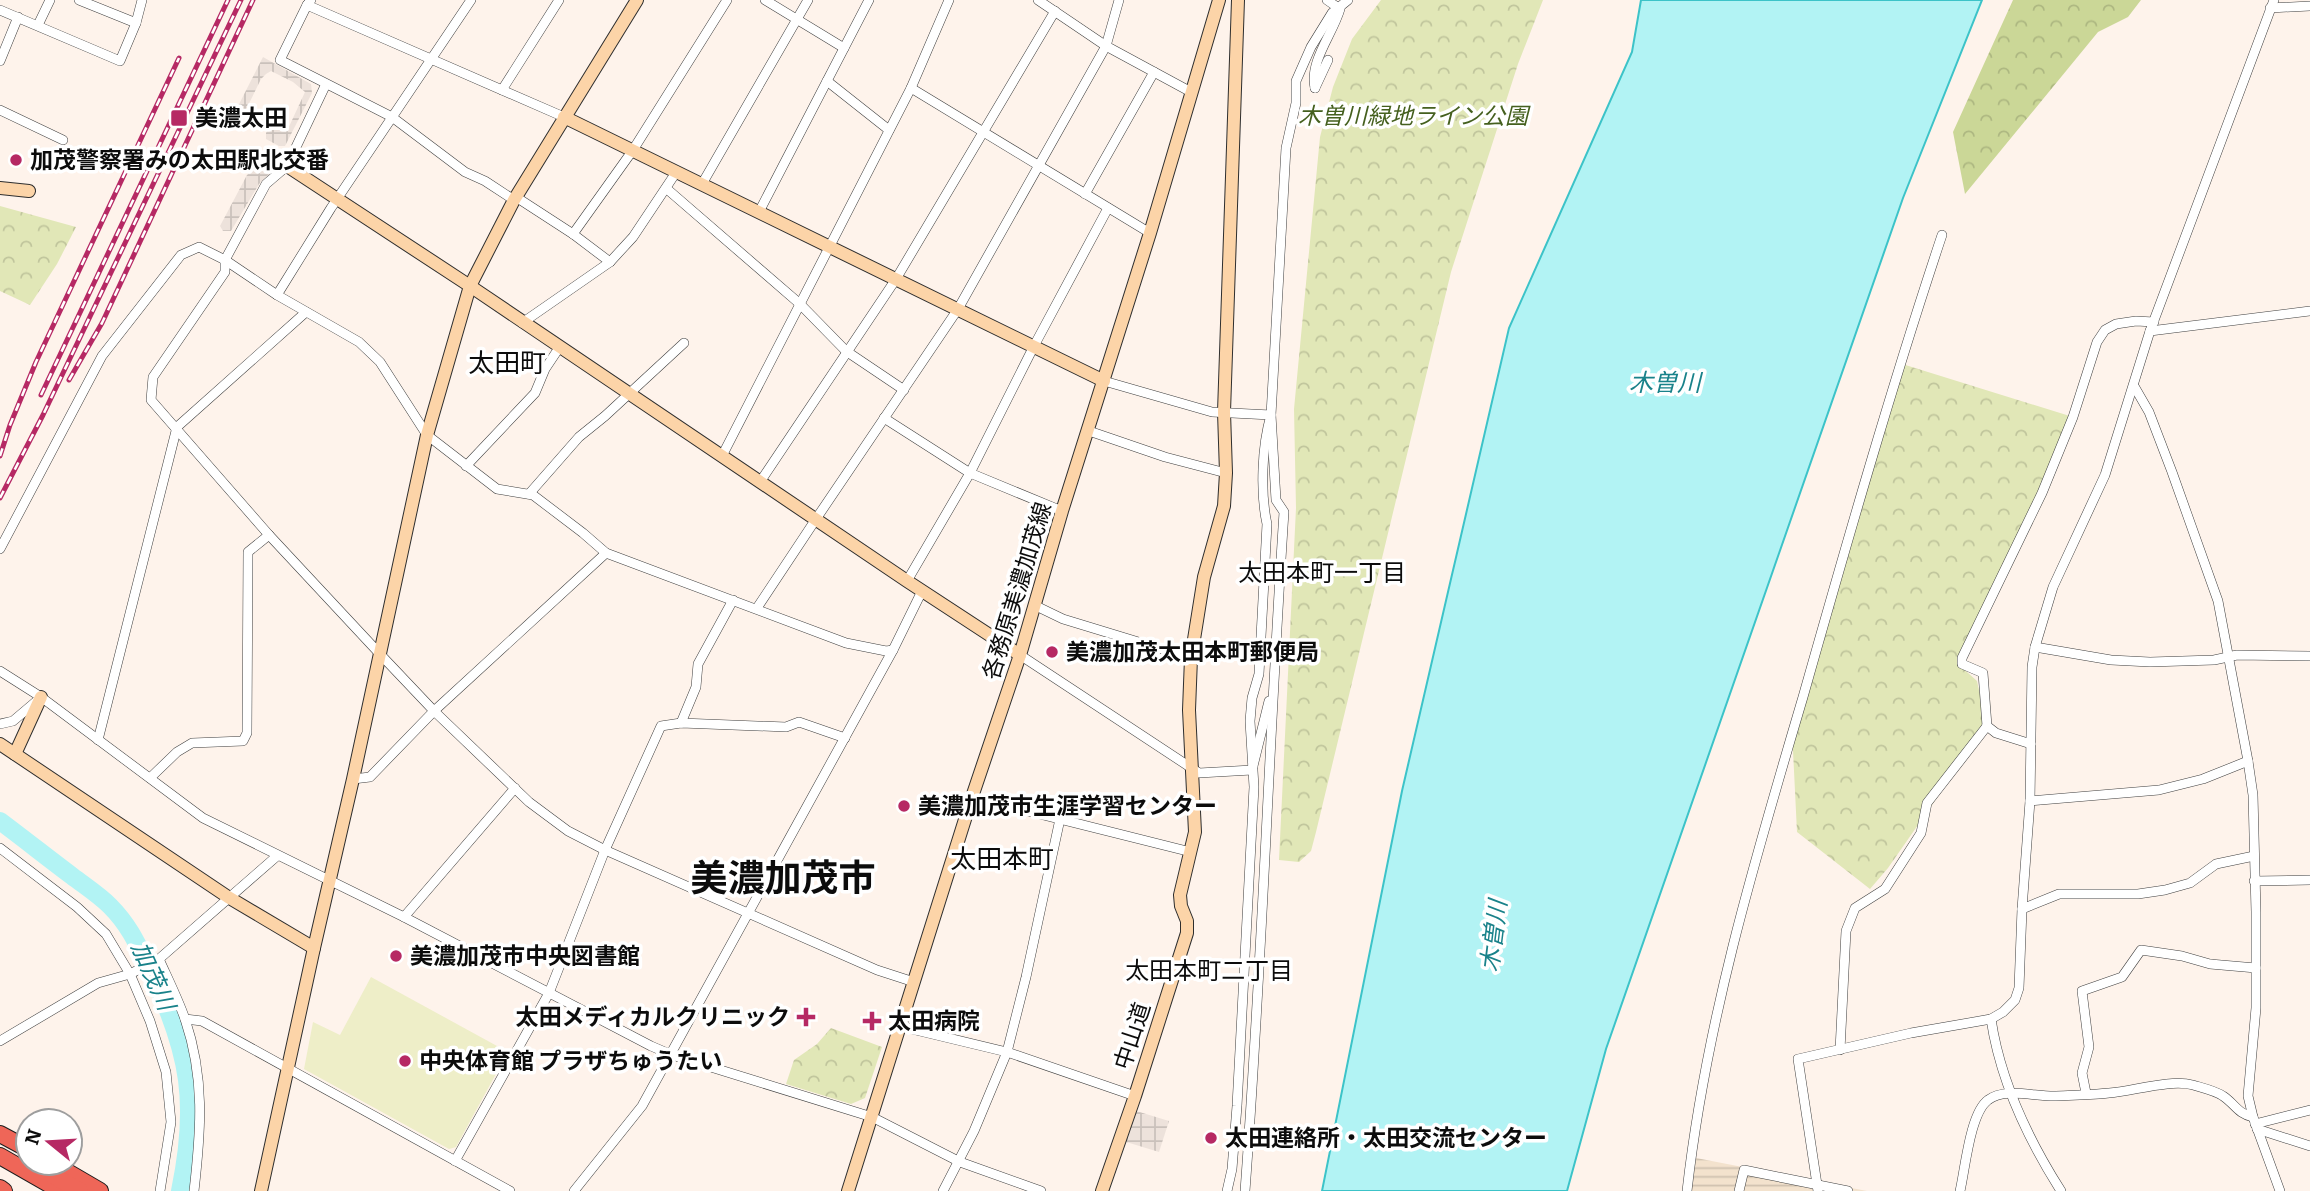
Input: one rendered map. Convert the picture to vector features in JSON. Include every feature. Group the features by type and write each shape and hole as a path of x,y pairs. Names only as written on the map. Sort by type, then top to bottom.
{"highway":[{"path":"0,1156 61,1191"},
{"path":"0,1162 50,1191"},
{"path":"56,1177 80,1191"},
{"path":"76,1177 100,1191"}],"street":[{"path":"38,25 50,0"},
{"path":"79,0 136,23"},
{"path":"0,10 120,61 136,23 142,0"},
{"path":"276,295 471,0"},
{"path":"502,90 559,0"},
{"path":"261,1191 354,779 427,435 470,286 515,198 637,0"},
{"path":"573,234 633,150 727,0"},
{"path":"765,0 844,48"},
{"path":"702,184 808,0"},
{"path":"759,212 869,0"},
{"path":"722,456 911,88 949,0"},
{"path":"1038,0 1106,46 1191,92"},
{"path":"757,608 958,309 1106,46 1119,0"},
{"name":"各務原美濃加茂線","path":"848,1191 1020,654 1219,0"},
{"name":"中山道","path":"1101,1191 1135,1096 1187,933 1187,921 1180,895 1194,842 1195,809 1189,710 1191,658 1204,577 1224,506 1226,473 1224,412 1238,0"},
{"path":"1327,0 1340,9"},
{"path":"1328,60 1315,88 1312,78 1324,43 1340,9 1348,0"},
{"path":"610,261 515,198 465,172 392,117 280,60 309,3 564,117 1104,381 1212,412 1271,415"},
{"path":"1816,1187 1797,1059 1911,1033 1991,1019 2015,1000 2030,802 2032,667 2035,647 2053,587 2105,475 2152,327 2272,4 2310,6"},
{"path":"1245,1191 1254,1078 1272,697 1284,512 1276,499 1271,415 1286,148 1296,103 1296,81 1311,47 1332,13 1340,9"},
{"path":"760,482 896,279 1055,11"},
{"path":"0,61 18,17"},
{"path":"1085,194 1154,72"},
{"path":"827,81 889,130"},
{"path":"326,84 287,166 266,184 225,260 225,272 153,377 151,400 269,535 434,711 515,789 568,831 605,850 877,970 914,982"},
{"path":"911,88 1150,233"},
{"path":"0,110 63,140"},
{"path":"287,166 1192,769 1199,773 1252,770"},
{"path":"522,323 610,261 633,237 677,171"},
{"path":"0,188 29,191"},
{"path":"667,189 800,304 846,351 904,390"},
{"path":"907,581 971,473 1034,346 1108,208"},
{"path":"1687,1191 1706,1072 1741,908 1899,363 1942,235"},
{"path":"0,549 102,356 181,254 199,247 359,342 380,362 427,435 497,489 533,495 606,553 846,643 893,650"},
{"path":"2031,744 1996,733 1987,726 1984,721 1983,673 1962,664 1962,658 2042,493 2073,417 2097,342 2105,330 2116,324 2136,321 2152,327 2310,311"},
{"path":"98,740 177,427 306,312"},
{"path":"529,494 579,437 684,343"},
{"path":"466,466 536,393 545,369 559,348"},
{"path":"2134,386 2149,412 2218,601 2248,761 2253,795 2256,968 2254,1046 2248,1096 2280,1191"},
{"path":"1227,1191 1232,1169 1237,1106 1254,787 1250,721 1252,698 1259,674 1267,524 1263,505 1266,432 1271,415"},
{"path":"884,418 971,473 1062,511"},
{"path":"1089,430 1166,457 1226,473"},
{"path":"150,778 177,752 192,743 243,741 247,733 248,552 269,535"},
{"path":"354,779 370,777 434,711 606,553"},
{"path":"574,1191 642,1106 893,650 922,591"},
{"path":"681,723 696,687 698,664 733,600"},
{"path":"1034,605 1063,619 1191,658"},
{"path":"2035,647 2111,660 2150,662 2237,655 2310,656"},
{"path":"0,671 41,697 203,818 404,917 671,1055 872,1117 960,1162 1041,1191"},
{"path":"0,724 13,721 41,697"},
{"path":"15,754 41,697"},
{"path":"1252,770 1267,703 1272,697"},
{"path":"455,1161 549,993 605,850 661,726 681,723 786,727 799,722 845,738"},
{"path":"1840,1050 1846,931 1855,908 1885,889 1921,833 1927,803 1987,726"},
{"path":"0,744 228,897 314,948"},
{"path":"2030,802 2159,790 2203,779 2248,761"},
{"path":"404,917 515,789"},
{"path":"972,797 1191,852"},
{"path":"943,1191 960,1162 1007,1052 1060,819"},
{"path":"0,848 77,907 106,934 130,974 150,1021 166,1072 171,1122 160,1191"},
{"path":"0,1041 98,983 130,974 159,959 277,856"},
{"path":"2022,909 2059,894 2138,894 2165,890 2190,883 2216,864 2254,856"},
{"path":"2254,881 2310,880"},
{"path":"2086,1093 2082,1073 2089,1047 2082,991 2122,977 2141,950 2182,956 2210,964 2256,968"},
{"path":"159,959 185,1019 198,1078 201,1123 194,1191"},
{"path":"185,1019 202,1021 510,1191"},
{"path":"1991,1019 1995,1047 2010,1094 2061,1191"},
{"path":"900,1026 1007,1052 1135,1096"},
{"path":"1960,1191 1972,1131 1981,1108 1987,1101 2010,1094 2107,1094 2177,1083 2192,1085 2224,1097 2255,1123 2310,1146"},
{"path":"2255,1123 2310,1110"},
{"path":"1739,1191 1744,1170 1816,1187 1848,1191"}],"shaded area":[{"path":"263,57 311,84 312,93 285,146 266,139 266,133 270,125 287,131 305,92 293,82 271,71 261,79 238,126 238,121 232,118"},
{"path":"259,164 271,168 271,172 259,184 231,231 223,231 220,226 247,175"},
{"path":"1133,1110 1169,1121 1159,1152 1123,1141"},
{"path":"1691,1157 1867,1191 1687,1191"}],"green space":[{"name":"木曽川緑地ライン公園","path":"1381,0 1543,0 1518,64 1451,272 1311,851 1299,862 1279,860 1296,508 1294,409 1320,137 1333,87 1352,39"},
{"path":"2013,0 2141,0 2128,17 2098,32 1965,194 1953,132"},
{"path":"0,206 76,227 57,264 30,305 0,291"},
{"path":"1899,363 2073,417 1957,663 1977,681 1987,726 1888,868 1870,889 1797,832 1792,730"},
{"name":"中央体育館 プラザちゅうたい","path":"371,977 508,1052 456,1147 449,1149 304,1069 313,1022 340,1035"},
{"path":"831,1028 882,1047 865,1098 851,1104 786,1084 794,1060 817,1044"}],"water":[{"name":"木曽川","path":"1641,0 1982,0 1903,198 1606,1049 1567,1191 1322,1191 1402,791 1509,328 1632,52"}],"waterway":[{"name":"加茂川","path":"0,821 97,894 117,914 139,947 175,1029 187,1080 189,1132 180,1191"}],"railway":[{"path":"41,395 228,0"},
{"path":"0,498 43,415 241,0"},
{"path":"69,380 102,323 253,0"},
{"path":"0,456 36,362 179,58"}],"place":[{"name":"美濃太田","path":"179,118"},
{"name":"加茂警察署みの太田駅北交番","path":"16,160"},
{"name":"美濃加茂太田本町郵便局","path":"1052,652"},
{"name":"美濃加茂市生涯学習センター","path":"904,806"},
{"name":"美濃加茂市中央図書館","path":"396,956"},
{"name":"太田メディカルクリニック","path":"806,1017"},
{"name":"太田病院","path":"872,1021"},
{"name":"中央体育館 プラザちゅうたい","path":"405,1061"},
{"name":"太田連絡所・太田交流センター","path":"1211,1138"}],"district":[{"name":"太田町","path":"507,363"},
{"name":"太田本町一丁目","path":"1322,573"},
{"name":"太田本町","path":"1002,859"},
{"name":"美濃加茂市","path":"783,878"},
{"name":"太田本町二丁目","path":"1209,971"}]}
